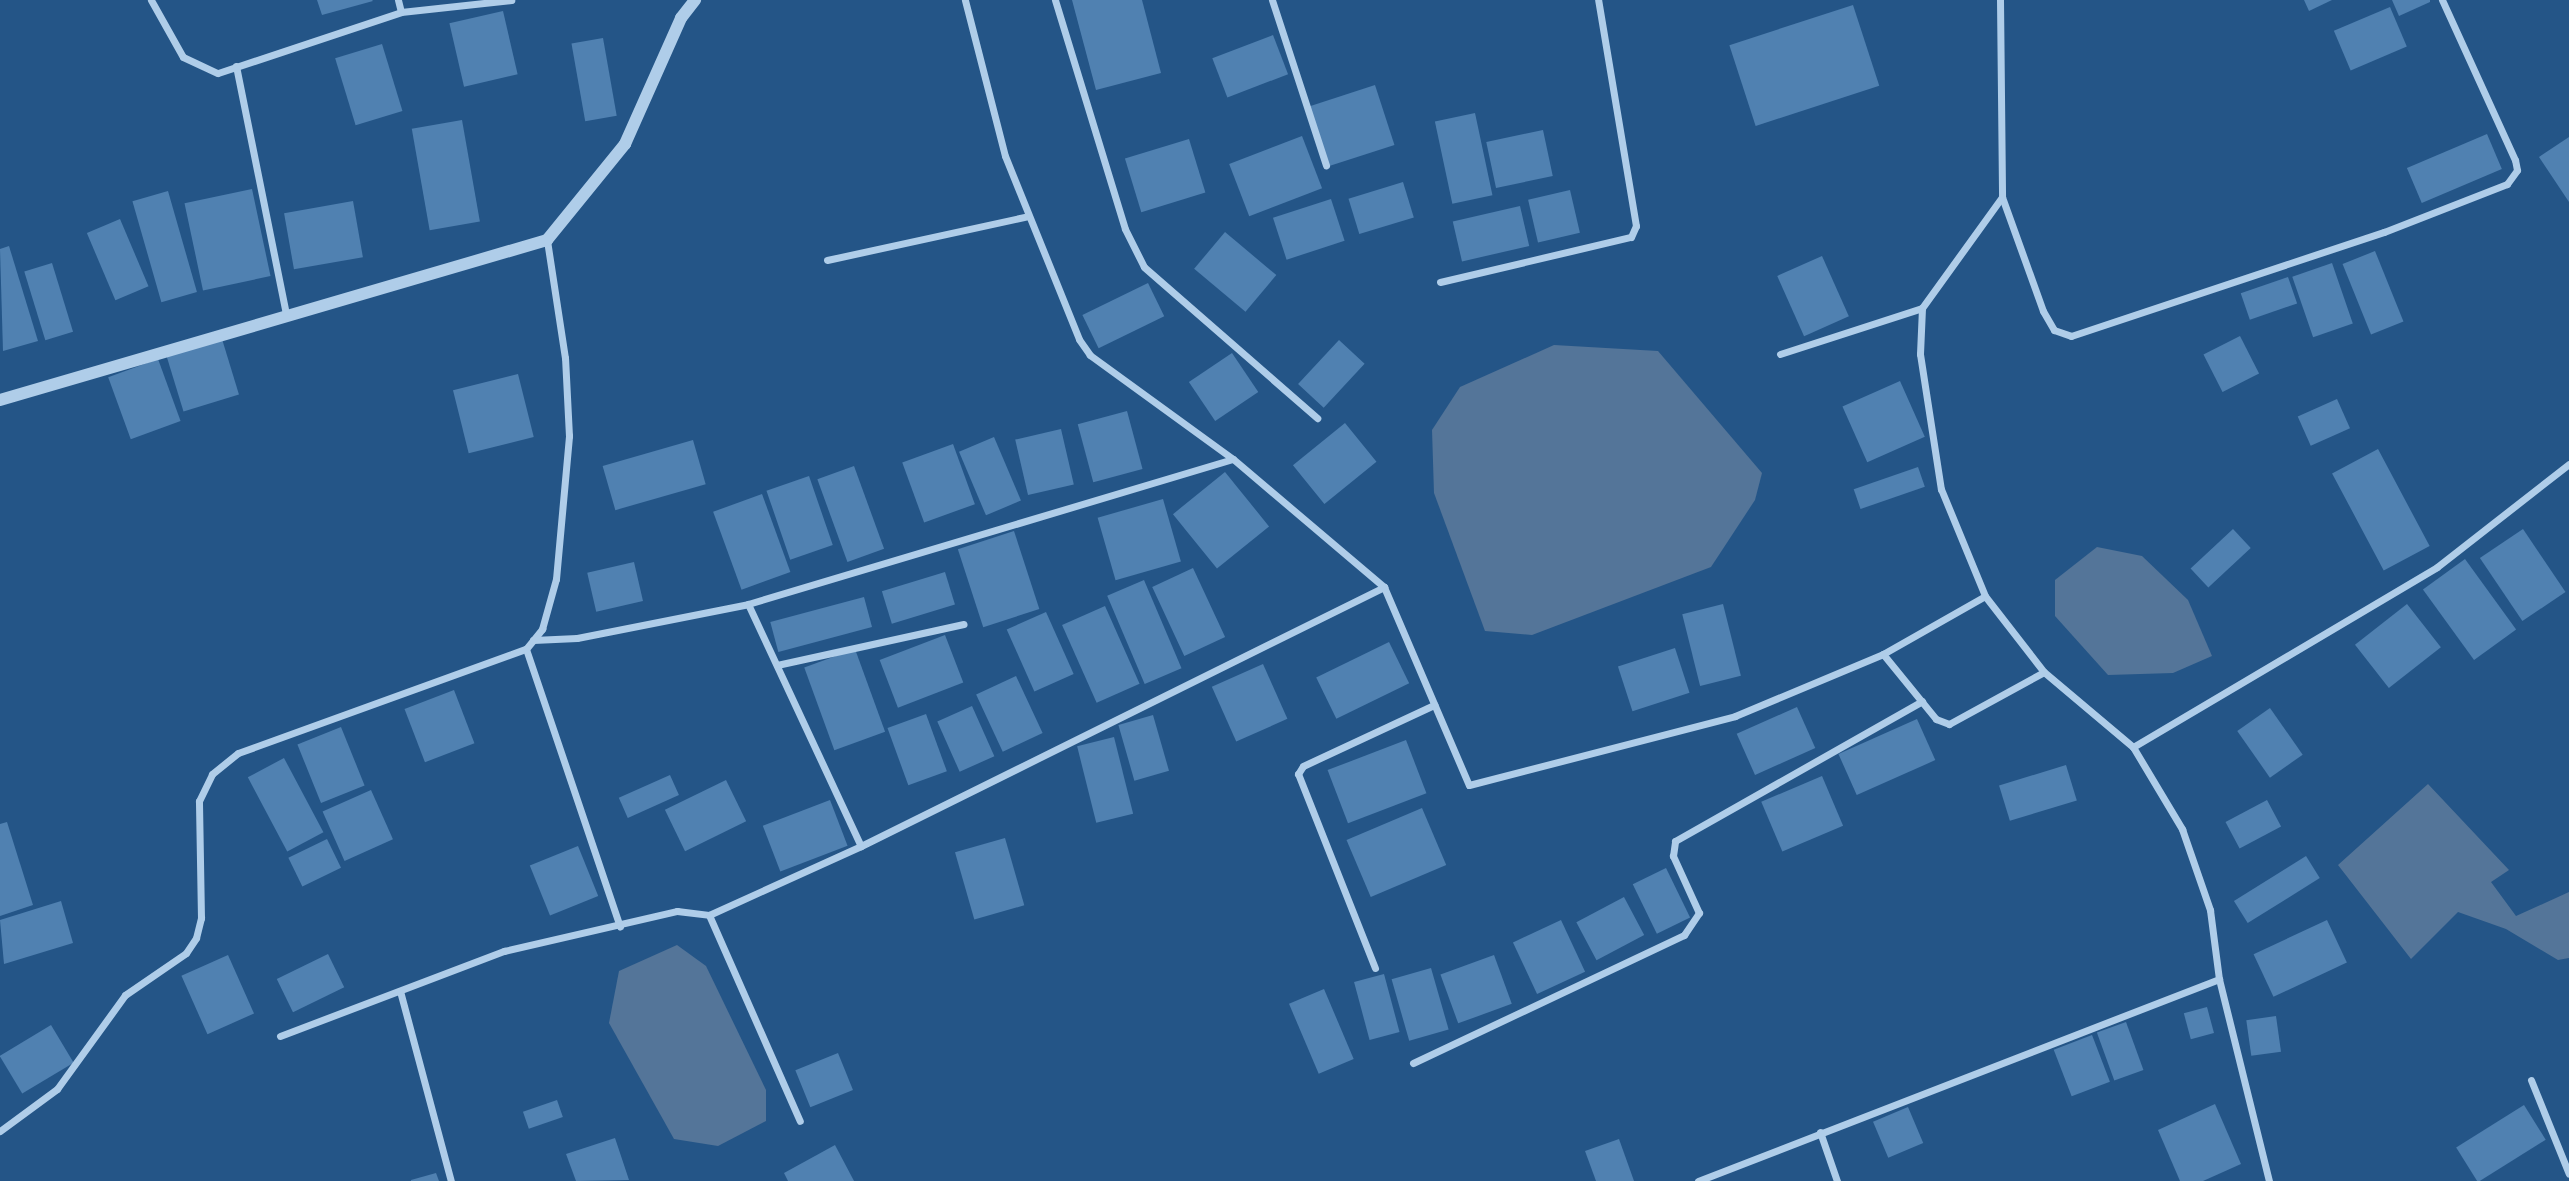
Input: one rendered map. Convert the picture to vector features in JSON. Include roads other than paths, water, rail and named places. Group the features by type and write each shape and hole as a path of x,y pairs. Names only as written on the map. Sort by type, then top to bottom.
{"street":[{"path":"151,0 183,57 201,70 236,66 401,12 511,0"},
{"path":"398,0 401,12"},
{"path":"0,400 286,315 488,262 547,240 625,144 695,0"},
{"path":"965,0 1005,156 1068,320 1090,355 1233,459 1384,587 1469,785 1735,716 1883,654 1985,596"},
{"path":"1055,0 1125,229 1144,267 1317,418"},
{"path":"1272,0 1326,165"},
{"path":"1440,282 1631,237 1636,226 1598,0"},
{"path":"2000,0 2002,197 2043,311 2054,330 2071,336 2384,232 2507,184 2517,170 2515,160 2442,0"},
{"path":"236,66 286,315"},
{"path":"2002,197 1922,308 1920,354 1941,489 1985,596 2044,672 2133,747 2159,784 2201,875 2219,979 2269,1181"},
{"path":"827,260 1028,216"},
{"path":"0,1131 57,1089 125,995 186,953 196,938 199,801 212,774 238,753 526,649 533,640 556,579 569,436 565,358 547,240"},
{"path":"1780,354 1922,308"},
{"path":"533,640 577,638 748,604 1233,459"},
{"path":"2133,747 2449,560 2569,464"},
{"path":"280,1037 504,951 677,911 709,915 861,846 1384,587"},
{"path":"748,604 861,846"},
{"path":"777,665 964,624"},
{"path":"526,649 620,926"},
{"path":"1883,654 1922,701 1949,724 2044,672"},
{"path":"1413,1063 1684,935 1699,913 1673,856 1675,841 1922,701"},
{"path":"1375,968 1298,774 1303,766 1434,705"},
{"path":"709,915 800,1121"},
{"path":"1698,1181 2219,979"},
{"path":"400,990 452,1181"},
{"path":"2531,1080 2569,1174"},
{"path":"1820,1132 1837,1181"}],"water":[{"path":"1554,345 1658,351 1762,473 1755,500 1711,567 1532,635 1485,631 1434,493 1432,430 1460,387"},
{"path":"2097,547 2142,556 2188,600 2212,656 2173,673 2108,675 2055,616 2055,580"},
{"path":"2428,784 2509,870 2491,882 2516,916 2569,892 2569,958 2558,960 2506,929 2458,912 2411,959 2338,865"},
{"path":"677,945 706,966 766,1090 766,1121 718,1146 674,1139 609,1023 619,971"}]}
